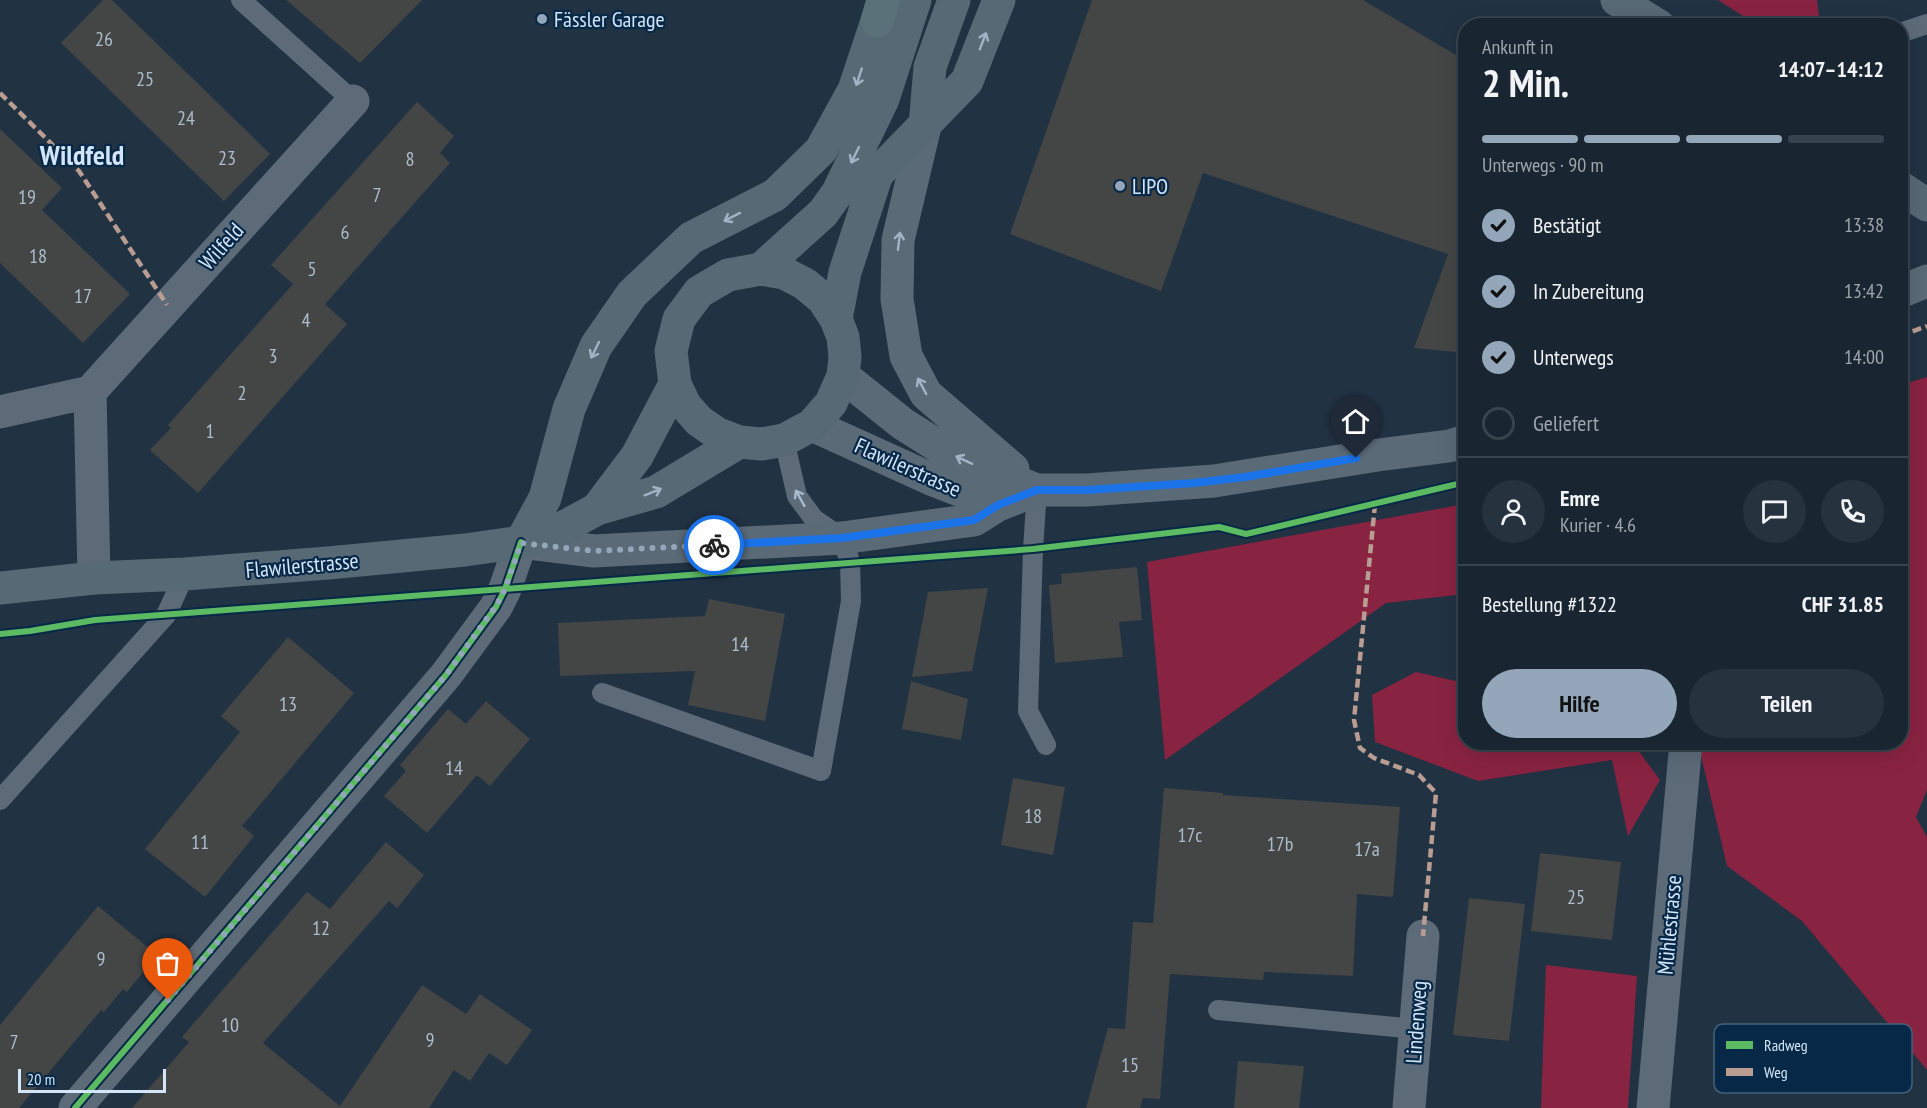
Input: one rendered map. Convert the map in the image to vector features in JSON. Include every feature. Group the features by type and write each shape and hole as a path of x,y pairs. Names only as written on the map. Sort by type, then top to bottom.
{"main road":[{"path":"761,269 823,213 838,192 883,99 915,0"},
{"path":"954,0 930,67 925,126 898,240 897,299 906,356 926,394 1037,490"},
{"path":"836,319 845,272 877,174 967,81 999,0"},
{"path":"1617,0 1646,18"},
{"path":"880,10 854,90 821,150 775,195 691,238 632,294 596,346 570,409 544,498 521,543 594,551 842,538 974,520 998,505"},
{"path":"1908,192 1927,205"},
{"path":"761,269 784,273 806,284 823,299 836,319 843,337 845,357 843,376 831,403 798,432 762,444 739,442 718,434 699,421 685,405 675,384 671,351 680,319 699,292 728,275 761,269"},
{"path":"1908,289 1927,281"},
{"name":"Flawilerstrasse","path":"843,376 903,424 946,451 1037,490"},
{"name":"Flawilerstrasse","path":"597,509 637,456 675,384"},
{"name":"Flawilerstrasse","path":"798,432 998,505 1037,490 1087,490 1214,481 1458,443"},
{"name":"Flawilerstrasse","path":"0,588 94,578 185,574 465,550 521,543 562,528 597,509 656,492 739,442"}],"street":[{"name":"Wilfeld","path":"90,392 353,101"},
{"path":"0,412 90,392 94,578"},
{"path":"75,1108 446,675 496,606 505,589 521,543"},
{"name":"Mühlestrasse","path":"1653,1108 1685,750"},
{"name":"Lindenweg","path":"1409,1108 1423,936"}],"lane":[{"path":"241,0 353,101"},
{"path":"1908,30 1927,24"},
{"path":"602,693 821,771 851,601 850,562 842,538 814,519 797,496 798,432"},
{"path":"1037,490 1028,711 1046,745"},
{"path":"0,800 166,615 185,574"},
{"path":"1218,1010 1416,1029"}],"shaded area":[{"path":"1718,0 1817,0 1819,18 1746,18"},
{"path":"1927,377 1927,790 1916,817 1927,837 1927,1070 1912,1052 1912,1024 1888,1024 1802,921 1727,866 1700,750 1908,750 1908,383"},
{"path":"1458,505 1458,595 1386,603 1165,760 1147,562"},
{"path":"1416,672 1458,681 1458,750 1638,750 1660,780 1628,836 1612,760 1478,781 1375,742 1372,695"},
{"path":"1546,965 1637,976 1628,1108 1541,1108"}],"building":[{"path":"103,0 112,0 270,154 224,201 61,43"},
{"path":"286,0 422,0 360,63"},
{"path":"1092,0 1363,0 1458,56 1458,352 1414,348 1448,254 1203,173 1161,291 1010,234"},
{"path":"417,102 454,136 440,153 450,163 325,304 347,324 198,493 150,450 171,428 168,425 293,284 271,265"},
{"path":"0,129 62,188 42,210 130,294 83,343 0,263"},
{"path":"1137,567 1142,620 1119,622 1123,657 1055,663 1049,585 1062,584 1061,574"},
{"path":"988,588 972,671 912,677 928,592"},
{"path":"709,599 785,614 765,721 688,705 695,671 560,676 558,623 705,616"},
{"path":"288,637 354,693 242,826 254,836 205,897 145,849 240,732 221,716"},
{"path":"911,681 968,699 961,740 902,729"},
{"path":"486,701 530,739 490,786 477,775 427,833 384,796 406,771 400,765 448,709 466,724"},
{"path":"1013,778 1065,787 1053,855 1001,845"},
{"path":"1164,788 1223,793 1223,795 1400,807 1393,897 1357,894 1353,976 1264,972 1263,980 1170,974 1160,1099 1143,1098 1140,1108 1086,1108 1108,1028 1125,1029 1133,922 1153,923"},
{"path":"386,842 424,875 397,908 389,901 263,1043 340,1106 422,985 466,1014 480,994 532,1030 507,1065 489,1053 470,1081 454,1070 429,1108 132,1108 189,1042 182,1037 307,892 330,909"},
{"path":"1540,853 1621,862 1612,940 1531,931"},
{"path":"1469,898 1525,904 1509,1041 1453,1035"},
{"path":"98,906 157,955 127,992 123,989 104,1012 101,1010 19,1108 0,1108 0,1025"},
{"path":"1238,1061 1304,1066 1299,1108 1234,1108"}],"marked path":[{"path":"0,93 79,171 167,305"},
{"path":"1908,333 1927,326"},
{"path":"1375,504 1354,720 1360,748 1374,758 1419,775 1436,793 1423,936"}],"cycle path":[{"path":"0,634 95,620 1033,549 1219,527 1246,534 1458,484"},
{"path":"75,1108 446,675 496,607 505,589 521,542"}],"way so far":[{"path":"168,1000 446,675 496,606 505,589 521,543 594,551 714,545"}],"place":[{"name":"Fässler Garage","path":"542,19"},
{"name":"LIPO","path":"1120,186"}],"district":[{"name":"Wildfeld","path":"82,155"}],"route":[{"path":"714,545 842,538 974,520 998,505 1037,490 1087,490 1194,483 1245,477 1356,458"}]}
